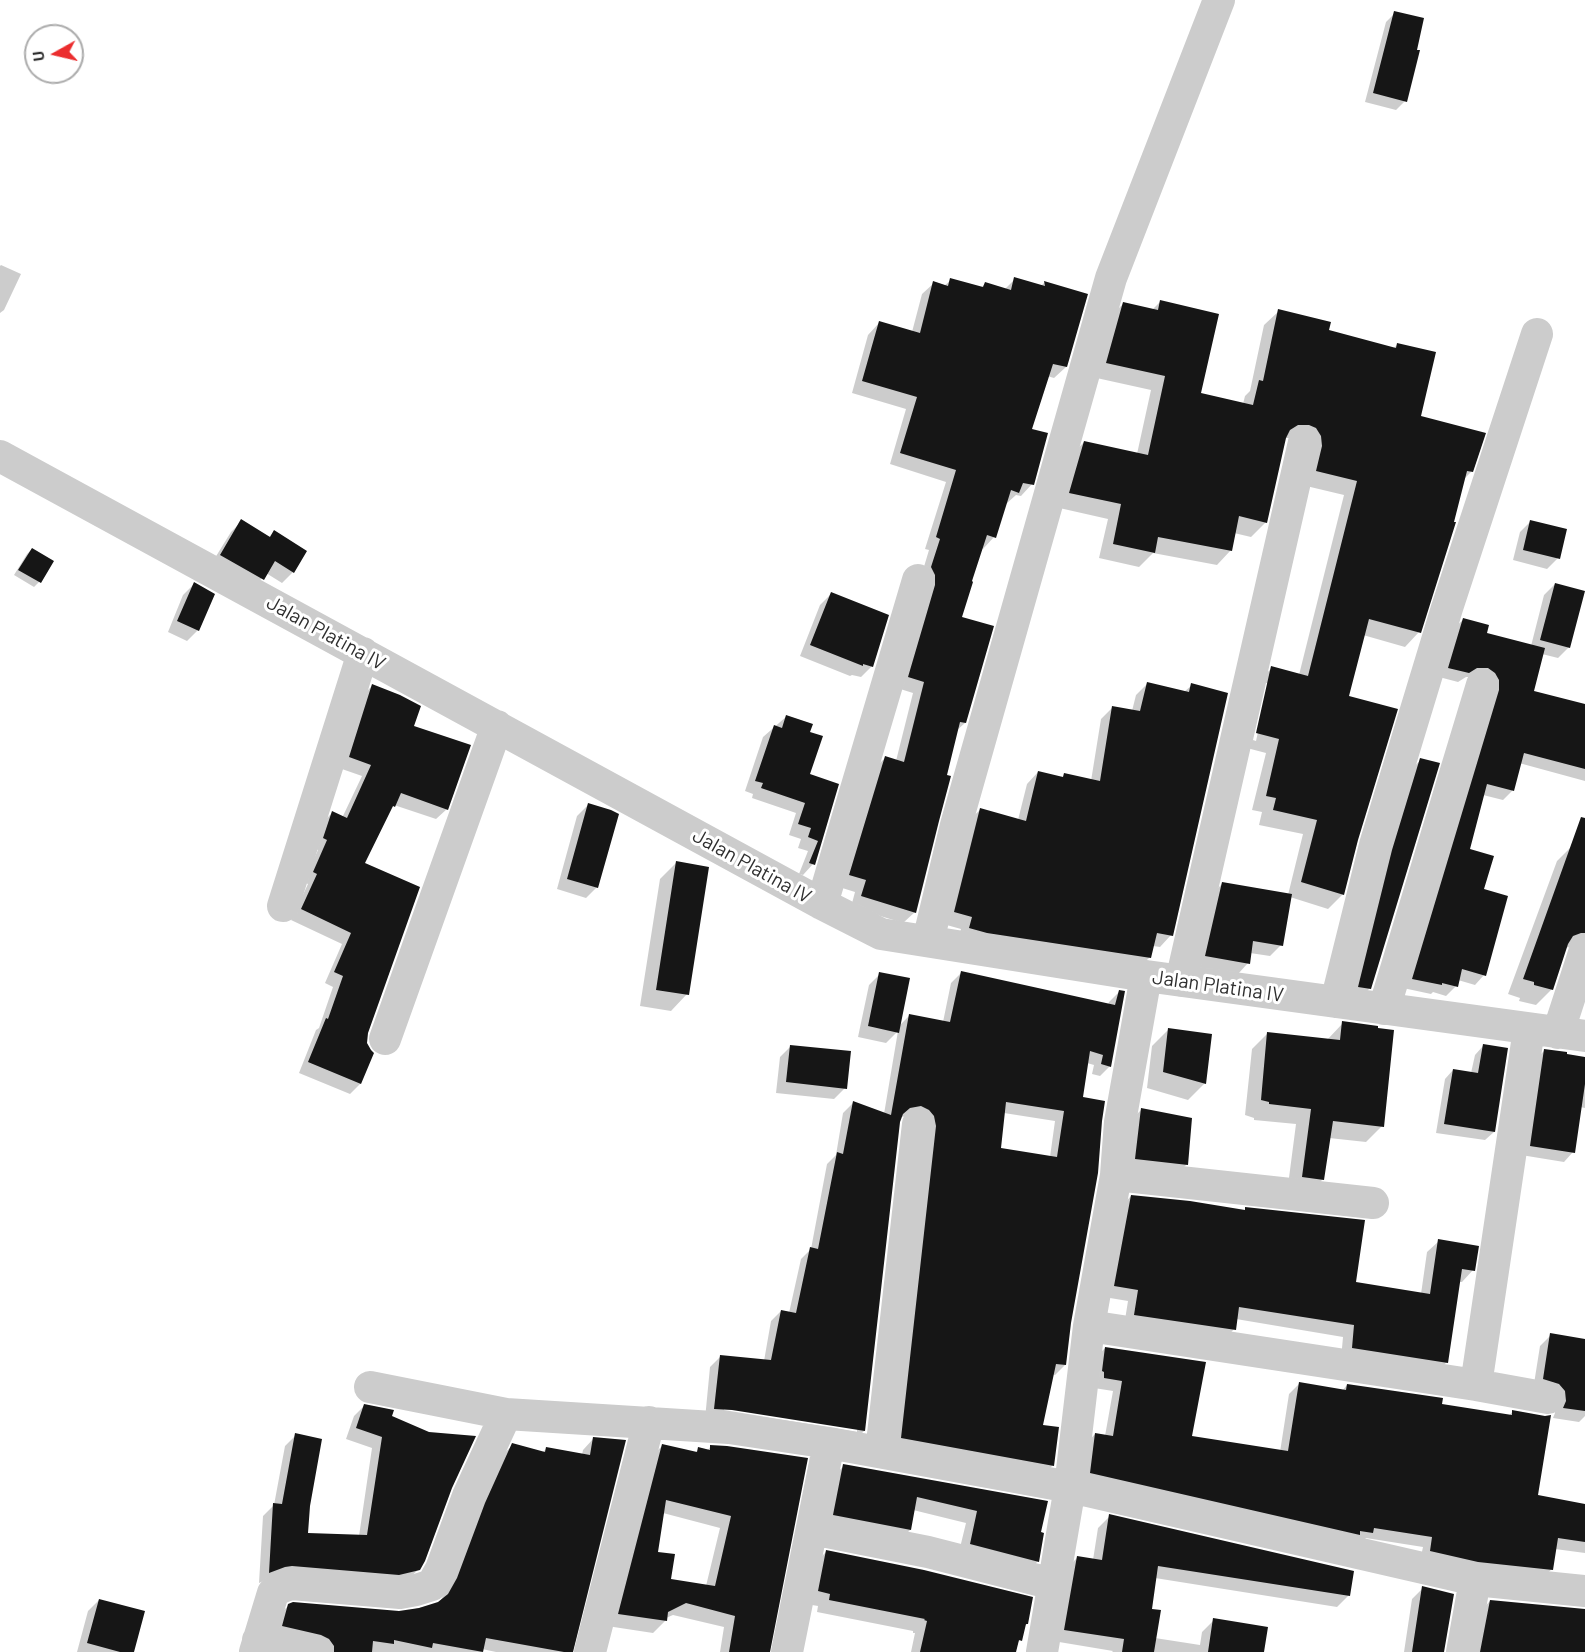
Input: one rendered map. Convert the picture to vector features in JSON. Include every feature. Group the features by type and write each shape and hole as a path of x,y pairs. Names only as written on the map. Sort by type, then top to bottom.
{"street":[{"path":"928,941 957,825 1112,278 1219,0"},
{"path":"1336,1002 1375,845 1447,608 1538,334"},
{"path":"1181,981 1304,442"},
{"name":"Jalan Platina IV","path":"0,456 881,934 1146,976 1558,1033"},
{"path":"822,904 918,580"},
{"path":"283,906 363,653"},
{"path":"1384,1009 1482,685"},
{"path":"385,1039 497,726"},
{"path":"1476,1385 1558,1033 1585,950"},
{"path":"1042,1652 1070,1487 1089,1326 1116,1174 1120,1122 1146,976"},
{"path":"881,1452 918,1124"},
{"path":"1116,1174 1372,1203"},
{"path":"1089,1326 1548,1398"},
{"path":"370,1387 506,1414 729,1428 829,1443 1070,1487 1475,1580 1585,1591"},
{"path":"317,1652 256,1646 273,1593 291,1584 400,1593 432,1585 441,1569 468,1496 506,1414"},
{"path":"590,1652 649,1422"},
{"path":"787,1652 829,1443"},
{"path":"812,1529 928,1552 1053,1584"},
{"path":"1462,1652 1475,1580"}],"building":[{"path":"1394,11 1424,18 1417,50 1420,50 1407,102 1373,93"},
{"path":"1014,277 1045,286 1044,281 1088,294 1067,367 1053,364 1032,429 1048,433 1034,485 1023,483 1019,493 1011,490 996,538 987,535 972,581 962,617 994,626 966,723 960,722 947,775 951,776 916,913 861,896 866,880 849,875 885,756 904,762 924,682 908,677 935,585 935,575 931,567 940,539 936,537 956,470 900,453 917,397 862,381 879,321 920,333 933,281 948,286 950,278 983,287 985,282 1011,290"},
{"path":"1160,300 1219,314 1201,393 1253,405 1259,380 1263,381 1278,309 1331,322 1329,330 1396,348 1397,343 1436,352 1421,416 1486,433 1473,472 1467,471 1454,522 1456,522 1421,633 1369,619 1349,696 1398,709 1358,840 1344,895 1301,882 1317,820 1273,810 1276,798 1266,796 1279,739 1256,733 1271,666 1308,676 1357,481 1316,471 1322,446 1321,436 1316,428 1309,425 1298,425 1290,430 1286,438 1267,523 1239,516 1232,551 1158,537 1155,553 1113,544 1121,504 1069,493 1084,441 1148,455 1165,376 1106,363 1123,302 1158,310"},
{"path":"241,519 270,537 274,530 307,551 294,573 275,561 264,580 220,555"},
{"path":"1530,520 1567,529 1560,559 1523,550"},
{"path":"32,548 54,561 41,583 18,570"},
{"path":"194,582 215,594 199,631 177,621"},
{"path":"1555,583 1585,591 1570,648 1540,640"},
{"path":"831,592 889,615 873,667 863,664 863,666 810,645"},
{"path":"1463,618 1489,625 1487,633 1545,648 1534,691 1585,704 1585,769 1524,753 1514,791 1487,784 1470,849 1494,856 1484,889 1508,896 1486,976 1462,969 1458,987 1412,979 1499,690 1499,680 1488,668 1477,668 1469,673 1448,668"},
{"path":"1147,682 1189,692 1191,683 1228,693 1173,936 1157,933 1151,958 987,933 969,928 972,917 954,912 980,808 1026,821 1038,771 1063,777 1064,773 1100,781 1112,706 1140,711"},
{"path":"372,684 421,706 414,726 471,745 448,810 401,793 365,863 420,887 368,1033 367,1043 374,1053 361,1084 308,1062 326,1018 328,1019 343,976 334,972 351,933 301,909 317,874 313,872 327,840 323,838 332,811 347,818 371,765 349,757"},
{"path":"786,715 813,724 810,732 823,736 810,774 839,784 815,865 809,863 818,841 808,837 811,828 798,824 805,803 761,788 763,783 755,781 774,725 782,728"},
{"path":"1420,758 1440,763 1371,989 1358,987 1392,850"},
{"path":"588,803 619,814 598,888 567,879"},
{"path":"1581,817 1585,818 1585,933 1573,936 1568,944 1553,990 1534,985 1534,982 1523,979"},
{"path":"676,861 709,867 689,995 656,990"},
{"path":"1222,882 1292,894 1283,946 1253,941 1250,964 1205,956"},
{"path":"961,971 1115,1005 1119,990 1125,991 1111,1067 1101,1064 1103,1055 1090,1051 1083,1097 1105,1101 1098,1173 1071,1323 1066,1365 1056,1364 1043,1425 1059,1427 1054,1466 901,1438 936,1126 934,1116 921,1106 910,1108 903,1114 900,1122 865,1431 714,1409 720,1355 771,1360 781,1310 796,1313 810,1247 818,1249 837,1152 843,1154 853,1101 891,1115 909,1014 950,1022","holes":["1006,1102 1064,1111 1057,1157 1001,1148"]},
{"path":"879,972 910,978 899,1033 868,1026"},
{"path":"1342,1021 1394,1030 1384,1127 1333,1121 1324,1180 1302,1177 1311,1109 1269,1104 1261,1100 1267,1032 1340,1040"},
{"path":"1168,1028 1212,1034 1206,1084 1163,1072"},
{"path":"1483,1044 1508,1048 1495,1132 1444,1124 1453,1069 1478,1073"},
{"path":"790,1045 851,1051 847,1089 786,1082"},
{"path":"1544,1049 1585,1057 1585,1084 1575,1153 1530,1146"},
{"path":"1141,1108 1192,1118 1188,1165 1135,1159"},
{"path":"1131,1195 1245,1210 1245,1207 1365,1220 1356,1282 1430,1294 1438,1239 1479,1246 1475,1271 1462,1269 1448,1363 1352,1348 1354,1325 1239,1307 1236,1330 1134,1315 1138,1290 1114,1286"},
{"path":"1550,1333 1585,1339 1585,1411 1563,1408 1566,1401 1565,1391 1559,1384 1543,1379"},
{"path":"1105,1347 1206,1362 1192,1436 1288,1451 1299,1382 1346,1390 1347,1384 1443,1398 1442,1404 1512,1415 1512,1410 1551,1415 1538,1495 1585,1504 1585,1542 1558,1538 1553,1570 1478,1562 1430,1551 1432,1537 1374,1528 1373,1533 1360,1531 1360,1535 1090,1473 1095,1433 1113,1436 1122,1381 1104,1378 1102,1371"},
{"path":"364,1404 394,1410 392,1416 429,1432 476,1436 452,1488 420,1570 399,1575 292,1566 269,1573 273,1503 282,1504 295,1433 322,1439 310,1506 308,1533 367,1535 382,1437 356,1428"},
{"path":"593,1437 626,1440 573,1652 486,1638 483,1652 433,1643 432,1648 394,1640 394,1644 373,1641 372,1652 334,1652 334,1646 329,1639 321,1635 282,1626 288,1604 293,1602 399,1611 438,1602 448,1594 457,1578 485,1503 512,1443 545,1452 546,1447 590,1455"},
{"path":"662,1444 697,1452 698,1447 710,1450 710,1445 808,1458 770,1652 729,1652 735,1616 686,1603 668,1612 667,1621 618,1614","holes":["666,1500 731,1516 715,1586 671,1579 675,1554 658,1552"]},
{"path":"843,1464 1048,1501 1041,1532 1044,1533 1039,1562 970,1544 977,1511 917,1497 911,1530 833,1515"},
{"path":"1109,1514 1354,1571 1350,1596 1158,1566 1152,1609 1161,1610 1154,1652 1122,1652 1124,1639 1064,1630 1077,1556 1102,1560"},
{"path":"826,1550 924,1570 1033,1597 1022,1641 1019,1640 1016,1652 920,1652 927,1621 925,1619 829,1600 830,1594 818,1591"},
{"path":"1422,1586 1454,1594 1444,1652 1412,1652"},
{"path":"99,1599 145,1611 134,1652 120,1652 87,1643"},
{"path":"1490,1600 1585,1609 1585,1652 1480,1652"},
{"path":"1213,1618 1268,1627 1264,1652 1208,1652"}]}
